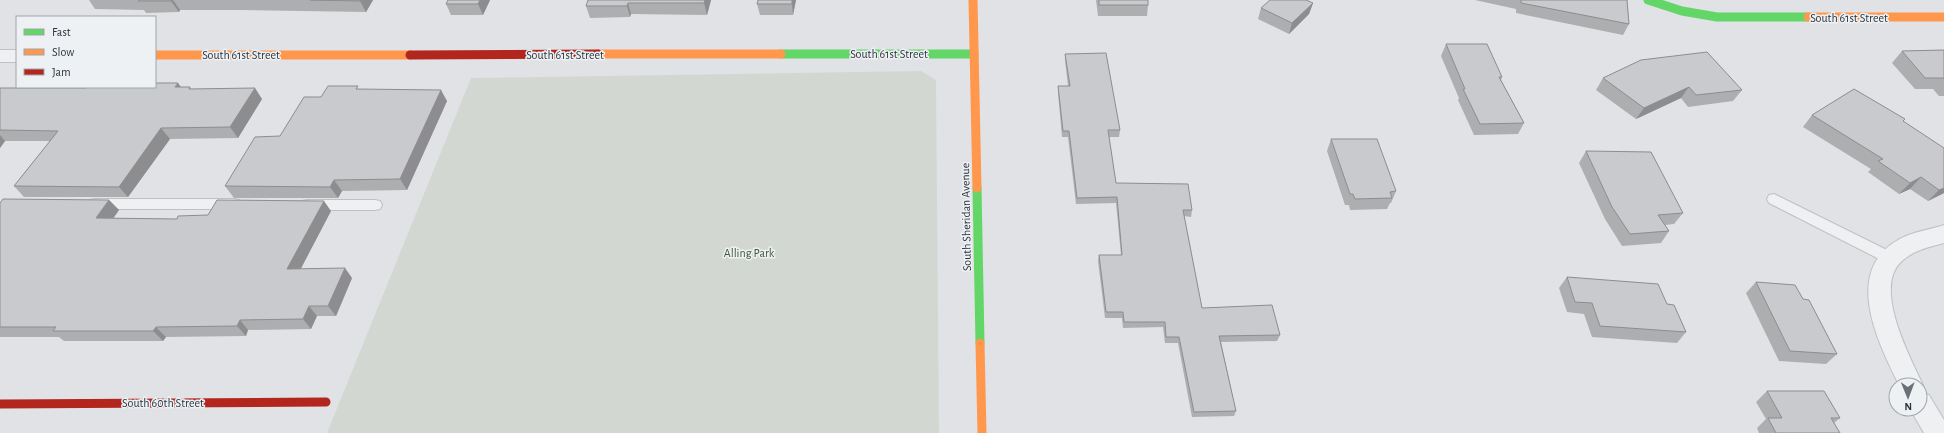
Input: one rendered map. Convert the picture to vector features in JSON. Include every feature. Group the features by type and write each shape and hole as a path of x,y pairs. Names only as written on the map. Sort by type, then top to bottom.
{"street":[{"name":"South Sheridan Avenue","path":"973,0 982,433"},
{"name":"South 61st Street","path":"1648,0 1666,7 1694,14 1717,17 1944,17"},
{"name":"South 61st Street","path":"156,56 974,54"},
{"path":"0,56 16,56"},
{"path":"1907,377 1893,348 1880,305 1878,293 1879,280 1883,268 1890,258 1914,242 1944,234"},
{"name":"South 60th Street","path":"0,404 326,402"},
{"path":"1928,416 1938,433"}],"lane":[{"path":"1774,199 1890,258"},
{"path":"80,204 247,204"},
{"path":"295,204 375,205"}],"green space":[{"name":"Alling Park","path":"921,71 936,80 939,433 327,433 471,78"}],"building":[{"path":"139,0 172,0 138,1"},
{"path":"310,0 360,0 360,1"},
{"path":"448,0 480,0 478,4 446,4"},
{"path":"588,0 705,0 704,3 628,3 627,6 586,6"},
{"path":"758,0 792,0 792,4 757,4"},
{"path":"1099,0 1148,0 1148,5 1099,5"},
{"path":"1270,0 1306,0 1313,3 1292,23 1261,8"},
{"path":"1521,0 1627,0 1629,24 1521,3"},
{"path":"1446,44 1487,44 1502,77 1499,77 1524,123 1480,124 1463,89 1465,89"},
{"path":"1944,50 1944,79 1925,78 1902,51"},
{"path":"1707,52 1742,90 1696,95 1689,87 1644,108 1603,78 1641,60"},
{"path":"1106,53 1120,130 1108,130 1116,183 1188,184 1192,210 1183,210 1202,308 1272,305 1280,335 1219,336 1236,411 1194,412 1179,337 1166,337 1165,322 1124,322 1123,312 1106,312 1099,255 1122,255 1117,197 1077,198 1069,131 1063,131 1058,86 1070,86 1065,54"},
{"path":"156,83 178,83 175,87 190,87 189,89 255,88 230,127 161,128 119,187 14,186 58,131 0,130 0,88 156,88"},
{"path":"328,86 358,86 356,89 441,90 400,179 334,180 330,187 225,186 255,137 280,136 304,97 321,97"},
{"path":"1854,89 1905,119 1903,121 1944,148 1944,188 1939,190 1921,177 1910,183 1878,161 1883,159 1812,115"},
{"path":"1331,139 1377,139 1396,191 1390,192 1392,198 1355,199 1353,194 1350,194"},
{"path":"1586,151 1651,152 1683,213 1658,215 1669,231 1630,234 1612,207"},
{"path":"3,199 109,200 96,218 177,219 178,216 208,215 217,200 324,201 287,269 345,268 328,306 309,306 303,319 240,320 237,326 156,327 153,331 53,331 56,327 0,327 0,203"},
{"path":"1567,277 1658,284 1667,304 1674,305 1686,332 1600,326 1592,303 1575,302"},
{"path":"1756,282 1795,285 1803,299 1809,300 1837,354 1790,351"},
{"path":"1767,391 1824,391 1840,418 1831,418 1840,433 1776,433 1768,418 1782,418"}],"traffic: fast":[{"path":"1648,0 1682,11 1717,17 1808,17"},
{"path":"781,54 974,54"},
{"path":"977,188 980,343"}],"traffic: slow":[{"path":"973,0 977,188"},
{"path":"1808,17 1944,17"},
{"path":"598,54 781,54"},
{"path":"156,55 410,55"},
{"path":"980,343 982,433"}],"traffic: jam":[{"path":"410,55 598,54"},
{"path":"0,404 326,402"}]}
